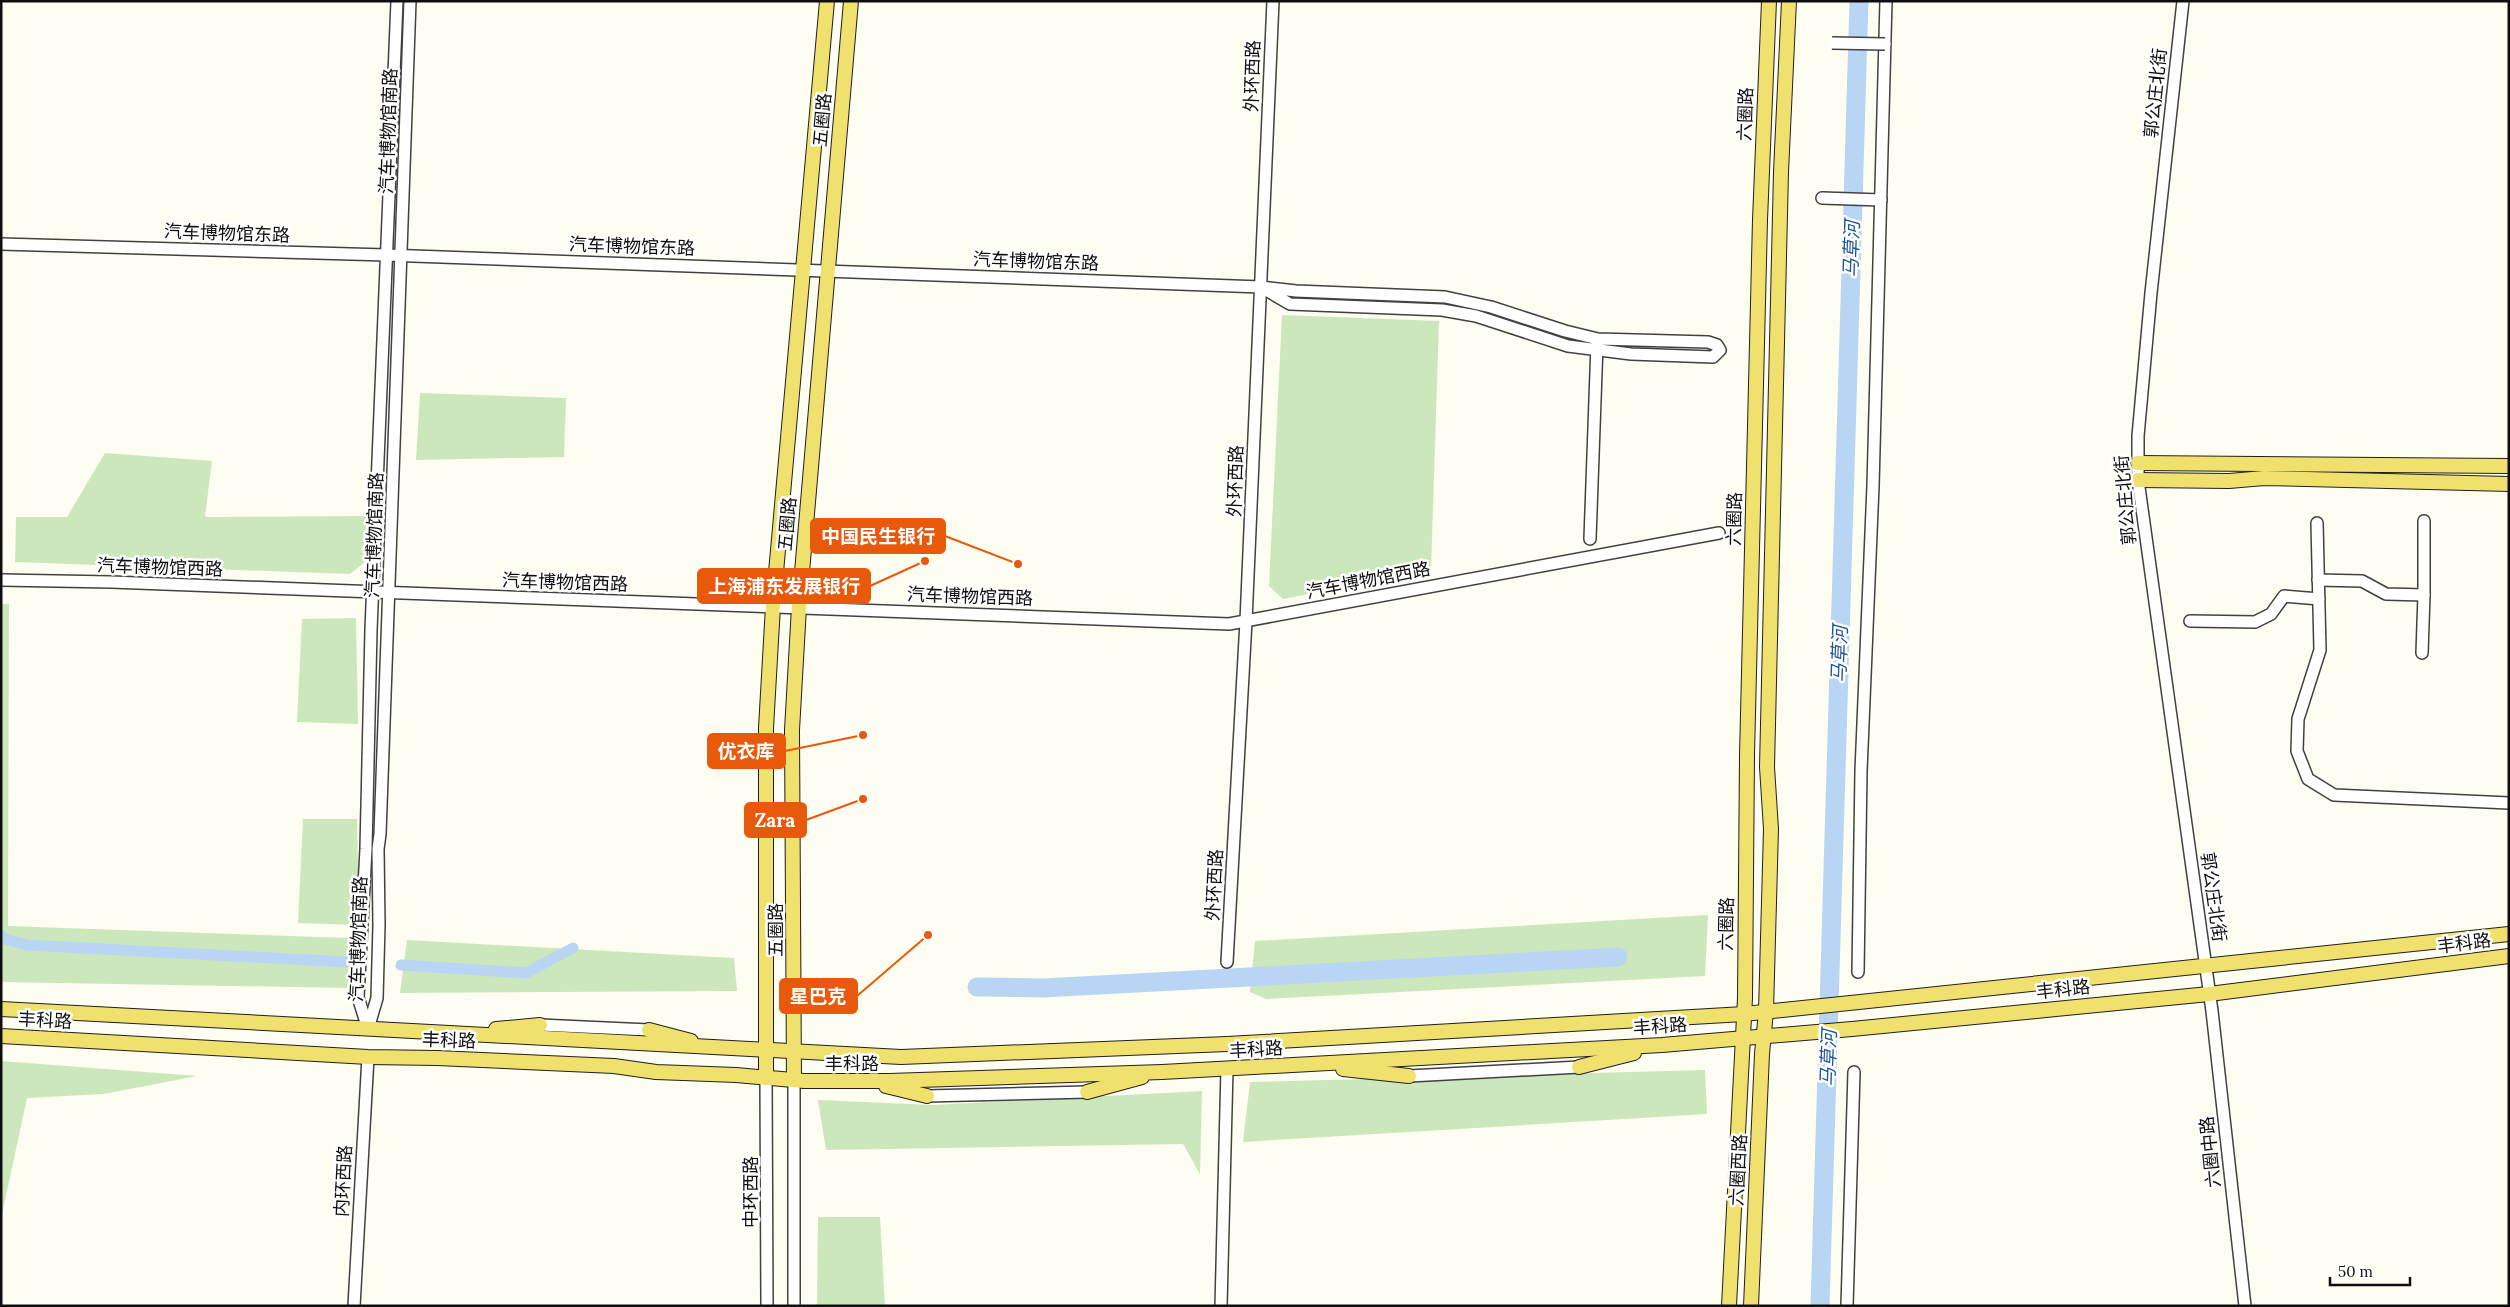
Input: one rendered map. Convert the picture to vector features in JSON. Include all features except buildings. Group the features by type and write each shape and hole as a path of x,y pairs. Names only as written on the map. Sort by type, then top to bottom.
{"main road":[{"name":"五圈路","path":"766,1078 766,728 773,606 827,1"},
{"name":"五圈路","path":"794,1080 792,730 799,607 826,271 852,1"},
{"name":"六圈路","path":"1742,1039 1759,250 1769,1"},
{"path":"1764,1037 1771,828 1768,747 1781,172 1789,1"},
{"path":"2138,463 2509,466"},
{"path":"2138,480 2229,481 2264,478 2509,484"},
{"name":"丰科路","path":"1,1009 901,1057 1237,1043 1744,1014 2509,934"},
{"name":"丰科路","path":"1,1036 368,1057 437,1058 614,1066 656,1072 868,1082 1227,1069 1742,1039 2209,994 2509,956"},
{"path":"481,1035 496,1030 540,1025"},
{"path":"649,1030 708,1048"},
{"name":"六圈西路","path":"1751,1306 1764,1037"},
{"name":"六圈西路","path":"1729,1306 1742,1039"},
{"path":"1579,1068 1662,1045"},
{"path":"1320,1064 1352,1071 1409,1076"},
{"path":"1087,1092 1162,1072"},
{"path":"868,1082 928,1096"}],"street":[{"name":"汽车博物馆南路","path":"368,1029 358,996 366,857 373,592 396,1"},
{"name":"汽车博物馆南路","path":"368,1029 377,998 379,925 378,849 410,1"},
{"name":"外环西路","path":"1227,962 1246,621 1273,1"},
{"path":"1858,972 1861,761 1873,476 1886,1"},
{"name":"郭公庄北街","path":"2183,1 2151,293 2138,480 2209,994"},
{"path":"1832,43 1885,44"},
{"path":"1822,198 1880,200"},
{"name":"汽车博物馆东路","path":"1,244 401,255 1261,287"},
{"path":"1261,287 1290,304 1442,310 1476,316 1568,346 1597,345 1708,342 1717,345 1720,350 1713,357 1597,345"},
{"path":"1590,539 1597,345"},
{"path":"2422,653 2424,521"},
{"path":"2317,523 2320,650 2298,719 2297,751 2308,779 2334,795 2509,803"},
{"name":"汽车博物馆西路","path":"1,580 111,582 1229,624 1719,533"},
{"path":"2318,580 2362,581 2386,594 2424,595"},
{"path":"2190,621 2255,622 2271,614 2284,596 2319,599"},
{"name":"六圈中路","path":"2209,994 2245,1306"},
{"path":"540,1025 649,1030"},
{"name":"内环西路","path":"354,1306 368,1057"},
{"path":"1409,1076 1579,1068"},
{"path":"1221,1306 1227,1069"},
{"path":"1847,1306 1854,1072"},
{"name":"中环西路","path":"766,1078 767,1306"},
{"path":"794,1080 794,1306"},
{"path":"928,1096 1087,1092"}],"green space":[{"path":"1282,315 1439,321 1431,570 1283,599 1269,586"},
{"path":"420,393 566,398 564,457 416,460"},
{"path":"105,453 212,461 205,517 366,516 369,559 350,574 15,562 16,517 67,517"},
{"path":"1,604 9,604 8,926 350,938 348,988 1,982"},
{"path":"356,618 358,724 297,722 302,619"},
{"path":"303,819 357,819 359,925 298,923"},
{"path":"1708,915 1705,976 1266,999 1250,992 1255,941"},
{"path":"407,940 734,958 737,991 400,993"},
{"path":"1,1061 197,1076 104,1094 27,1098 1,1219"},
{"path":"1705,1070 1707,1114 1243,1142 1250,1082"},
{"path":"1202,1091 1200,1174 1183,1144 826,1150 818,1100 933,1105"},
{"path":"818,1217 880,1217 885,1306 817,1306"}],"waterway":[{"name":"马草河","path":"1820,1306 1859,1"},
{"path":"1,935 5,939 27,945 347,962"},
{"path":"401,965 526,973 573,948"},
{"path":"977,987 1043,988 1618,957"}],"place":[{"name":"上海浦东发展银行","path":"925,561"},
{"name":"中国民生银行","path":"1018,564"},
{"name":"优衣库","path":"863,735"},
{"name":"Zara","path":"863,799"},
{"name":"星巴克","path":"928,935"}]}
